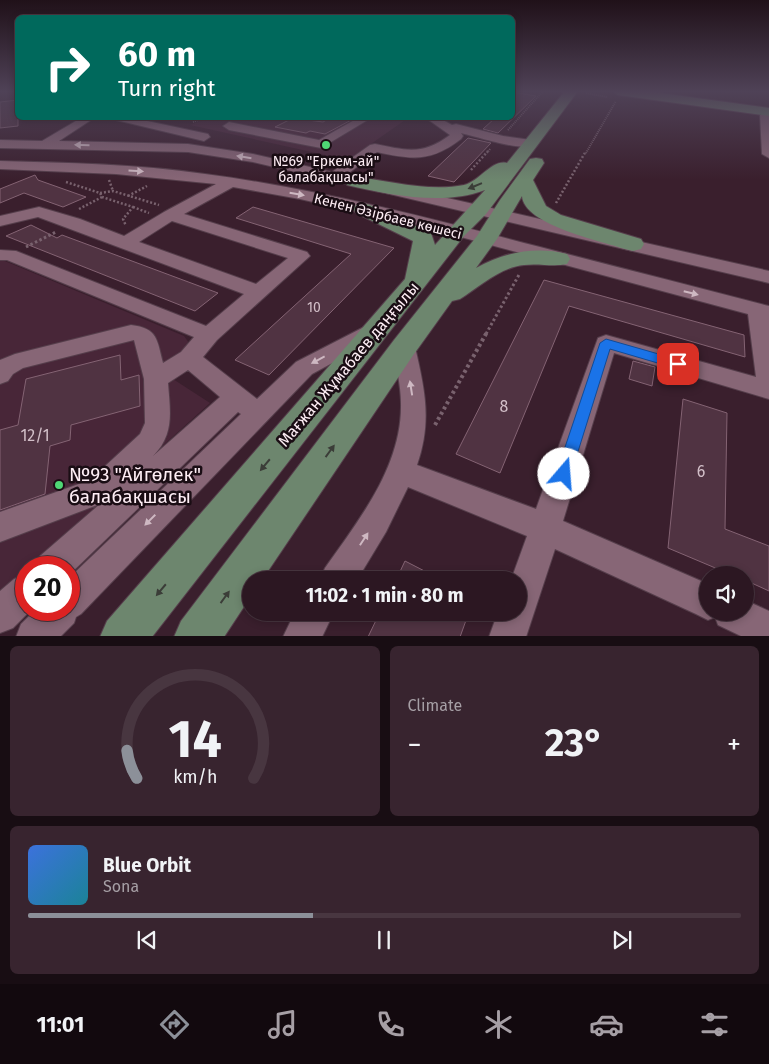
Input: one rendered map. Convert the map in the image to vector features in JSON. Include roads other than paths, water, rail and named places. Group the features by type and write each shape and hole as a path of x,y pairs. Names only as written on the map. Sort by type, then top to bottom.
{"main road":[{"name":"Мағжан Жұмабаев даңғылы","path":"122,636 457,232 479,210 549,121"},
{"name":"Мағжан Жұмабаев даңғылы","path":"197,636 404,347 486,240 507,204 566,121"},
{"path":"353,181 420,191 462,191 481,185 530,145"},
{"path":"524,181 532,192 532,201 539,210 554,219 636,246"},
{"path":"363,209 423,238 424,246 418,273 385,320"},
{"path":"440,301 496,266 524,258 559,258"}],"street":[{"path":"46,144 84,121"},
{"path":"132,121 204,137"},
{"path":"188,148 204,137 242,121"},
{"path":"229,126 321,144 360,121"},
{"path":"334,177 374,148 417,155 429,155 442,149 457,136 437,121"},
{"path":"767,121 769,154"},
{"path":"458,125 495,130 503,140 530,145"},
{"name":"Кенен Әзірбаев көшесі","path":"0,144 188,148 253,158 502,215"},
{"name":"Кенен Әзірбаев көшесі","path":"0,165 154,172 230,182 334,201 659,285 766,348"},
{"path":"0,179 36,166"},
{"path":"132,238 168,211 230,182"},
{"path":"334,201 368,205 394,202 397,195 380,187"},
{"path":"0,209 22,204 39,212 71,222 132,238 258,292"},
{"path":"156,380 189,358 209,335 301,256 168,211"},
{"path":"0,221 39,212"},
{"path":"502,215 769,277"},
{"path":"636,246 597,240 584,246 583,252 590,260 606,267 659,285"},
{"path":"5,255 209,335"},
{"path":"66,556 247,406 304,368 385,320"},
{"path":"0,375 4,368 15,362 131,332 140,333 145,337 156,380 158,423 151,441 100,490 0,527"},
{"path":"527,582 606,343 766,348"},
{"path":"344,571 371,529 400,471 410,441 415,410 404,347"},
{"path":"189,358 247,406"},
{"path":"80,590 247,406"},
{"path":"400,471 526,520 699,598"},
{"path":"0,615 15,601"},
{"path":"34,636 50,621"},
{"path":"301,636 310,621"},
{"path":"507,636 513,621"},
{"path":"750,621 769,630"}],"place":[{"name":"№69 \"Еркем-ай\" балабақшасы\"","path":"326,145"},
{"name":"№93 \"Айгөлек\" балабақшасы","path":"59,485"}]}
